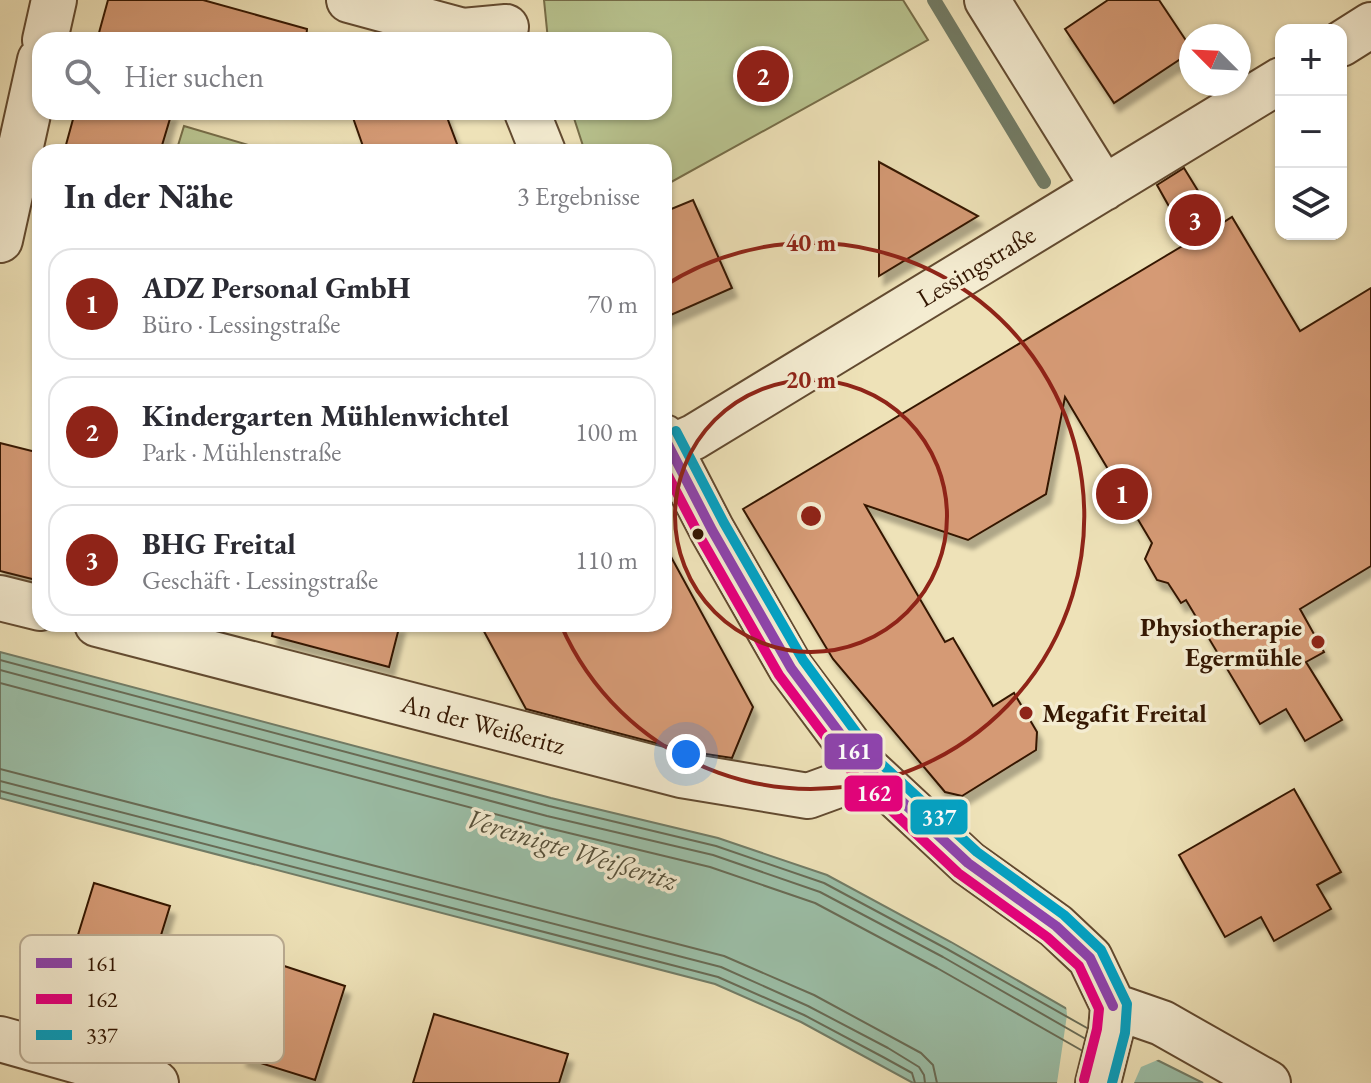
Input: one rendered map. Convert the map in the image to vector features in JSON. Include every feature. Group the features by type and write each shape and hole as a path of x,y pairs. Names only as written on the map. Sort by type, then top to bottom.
{"street":[{"path":"47,32 54,0"},
{"path":"349,0 463,31 506,22"},
{"path":"987,0 1104,188"},
{"path":"1347,40 1371,25"},
{"name":"Lessingstraße","path":"672,442 694,437 1275,84"},
{"path":"0,240 32,96"},
{"path":"530,120 540,144"},
{"path":"672,453 791,668 865,767 968,863 1056,926 1090,958 1112,1019 1098,1083"},
{"path":"0,598 32,606"},
{"name":"An der Weißeritz","path":"128,632 681,775 808,796 841,784 865,767"},
{"path":"1112,1019 1162,1023 1268,1083"},
{"path":"0,1039 20,1045"},
{"path":"85,1063 156,1083"}],"shaded area":[{"path":"544,0 903,0 928,40 672,182 672,144 582,144 575,120 672,120 672,32 547,32"},
{"path":"184,126 245,144 178,144"}],"water":[{"name":"Vereinigte Weißeritz","path":"0,652 551,798 718,838 827,875 951,942 1145,1054 1203,1083 913,1083 801,1022 715,984 0,798"}],"pier":[{"path":"1066,1006 1160,1059 1141,1067 1134,1083 1057,1083"}],"building":[{"path":"108,0 203,0 307,29 307,32 99,32"},
{"path":"1108,0 1159,0 1179,30 1179,60 1114,103 1065,29"},
{"path":"73,120 170,120 162,144 66,144"},
{"path":"354,120 448,120 457,144 362,144"},
{"path":"879,162 978,216 879,276"},
{"path":"1184,168 1219,225 1232,217 1300,331 1371,288 1371,566 1300,609 1324,652 1306,662 1342,720 1305,741 1286,709 1260,724 1186,600 1181,603 1168,583 1157,580 1145,559 1152,543 1065,397 1046,494 968,540 865,505 945,642 953,638 993,706 1014,693 1037,732 1036,750 962,796 945,792 833,659 743,509 1189,242 1157,185"},
{"path":"693,200 732,288 672,314 672,209"},
{"path":"0,443 32,451 32,579 0,571"},
{"path":"672,559 753,707 732,758 686,751 526,709 484,632 672,632"},
{"path":"273,632 398,632 389,667 272,636"},
{"path":"1294,789 1341,872 1317,885 1331,909 1274,941 1261,917 1225,937 1179,855"},
{"path":"94,883 170,906 161,935 78,935"},
{"path":"284,966 345,986 315,1080 260,1063 284,1063"},
{"path":"434,1014 568,1054 559,1083 413,1083"}],"waterway":[{"path":"934,0 1044,182"}],"transit line":[{"name":"337","path":"676,431 724,523 803,660 875,758 977,852 1064,915 1101,950 1127,1004 1125,1033 1112,1083"},
{"name":"161","path":"672,452 712,530 791,668 865,767 968,863 1056,926 1090,958 1113,1006"},
{"name":"162","path":"672,483 779,675 855,776 958,873 1047,937 1079,966 1099,1009 1084,1080"}],"place":[{"name":"Kindergarten Mühlenwichtel","path":"763,76"},
{"name":"BHG Freital","path":"1195,220"},
{"name":"ADZ Personal GmbH","path":"1122,494"},
{"name":"Physiotherapie Egermühle","path":"1318,642"},
{"name":"Megafit Freital","path":"1026,713"}]}
